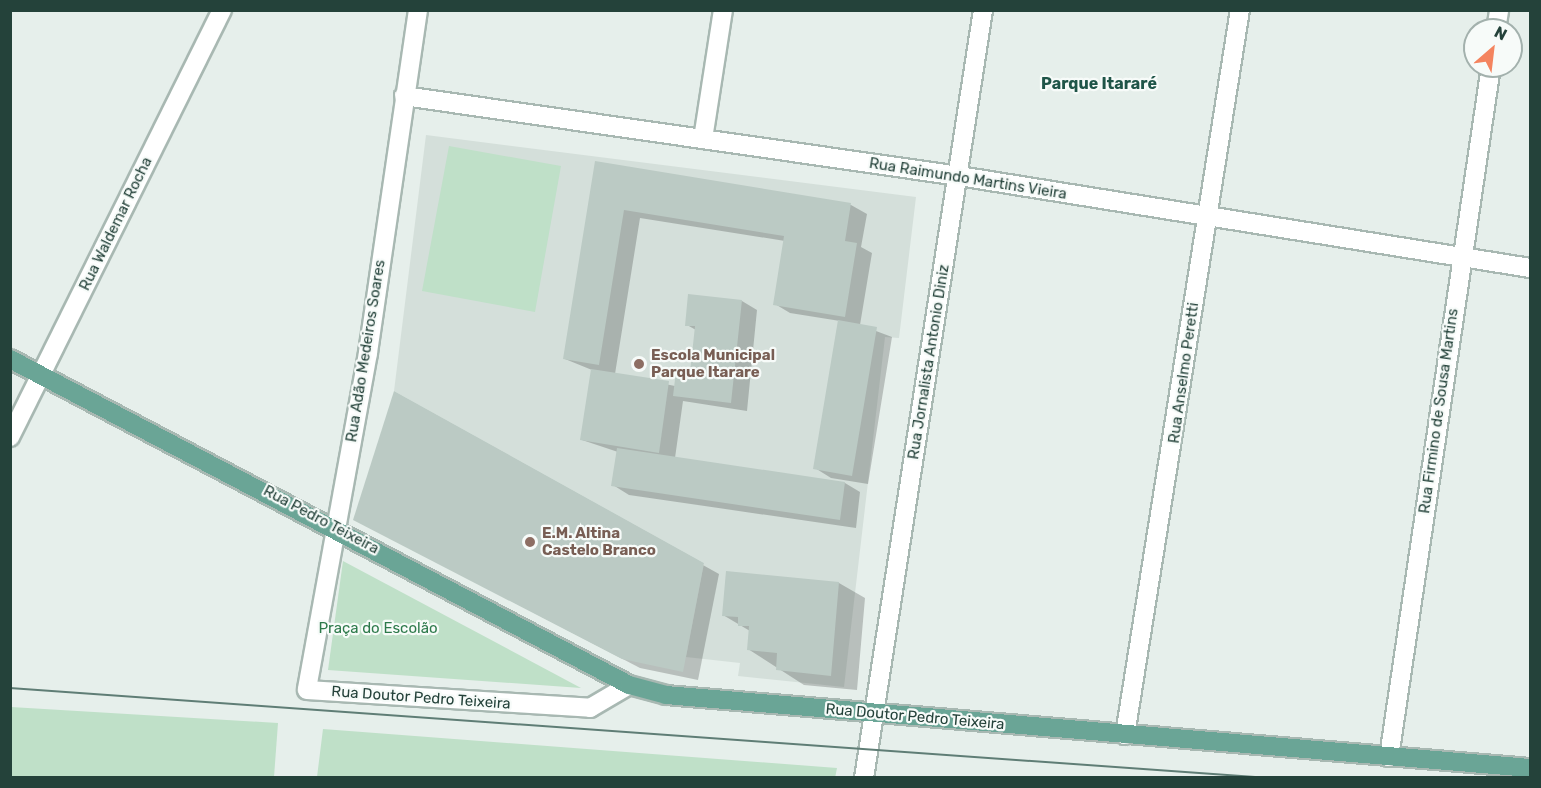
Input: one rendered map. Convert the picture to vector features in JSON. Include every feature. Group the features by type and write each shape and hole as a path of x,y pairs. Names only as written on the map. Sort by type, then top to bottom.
{"main road":[{"name":"Rua Pedro Teixeira","path":"10,359 337,528 629,685"},
{"name":"Rua Doutor Pedro Teixeira","path":"629,685 666,695 1530,768"}],"street":[{"name":"Rua Waldemar Rocha","path":"10,437 222,10"},
{"name":"Rua Adão Medeiros Soares","path":"307,690 337,528 418,10"},
{"path":"704,139 723,10"},
{"name":"Rua Jornalista Antonio Diniz","path":"864,777 983,10"},
{"name":"Rua Anselmo Peretti","path":"1125,735 1240,10"},
{"name":"Rua Firmino de Sousa Martins","path":"1389,757 1489,78"},
{"name":"Rua Raimundo Martins Vieira","path":"404,96 959,176 1461,259 1530,268"},
{"name":"Rua Doutor Pedro Teixeira","path":"307,690 590,708 629,685"}],"shaded area":[{"name":"Escola Municipal Parque Itarare","path":"426,135 916,197 899,338 885,337 844,687 738,676 740,663 686,657 704,563 394,391"}],"green space":[{"path":"449,146 561,166 535,312 422,291"},
{"name":"Praça do Escolão","path":"343,561 581,688 328,670"},
{"path":"11,707 278,723 274,777 11,777"},
{"path":"323,729 837,768 835,778 317,777"}],"building":[{"path":"595,161 851,203 845,241 857,243 845,317 773,305 784,236 624,210 599,365 563,359"},
{"path":"688,294 742,300 731,403 673,396 676,371 690,373 695,326 685,326"},
{"path":"838,320 877,327 852,476 813,469"},
{"path":"591,369 669,381 659,453 580,440"},
{"name":"E.M. Altina Castelo Branco","path":"394,391 704,563 683,672 622,659 353,520"},
{"path":"617,448 845,482 840,520 611,486"},
{"path":"726,571 839,582 831,676 776,670 777,653 747,650 749,626 738,626 738,617 722,616"}],"tram line":[{"path":"10,688 1269,778"}],"place":[{"name":"Escola Municipal Parque Itarare","path":"639,364"},
{"name":"E.M. Altina Castelo Branco","path":"530,542"}],"district":[{"name":"Parque Itararé","path":"1099,84"}]}
